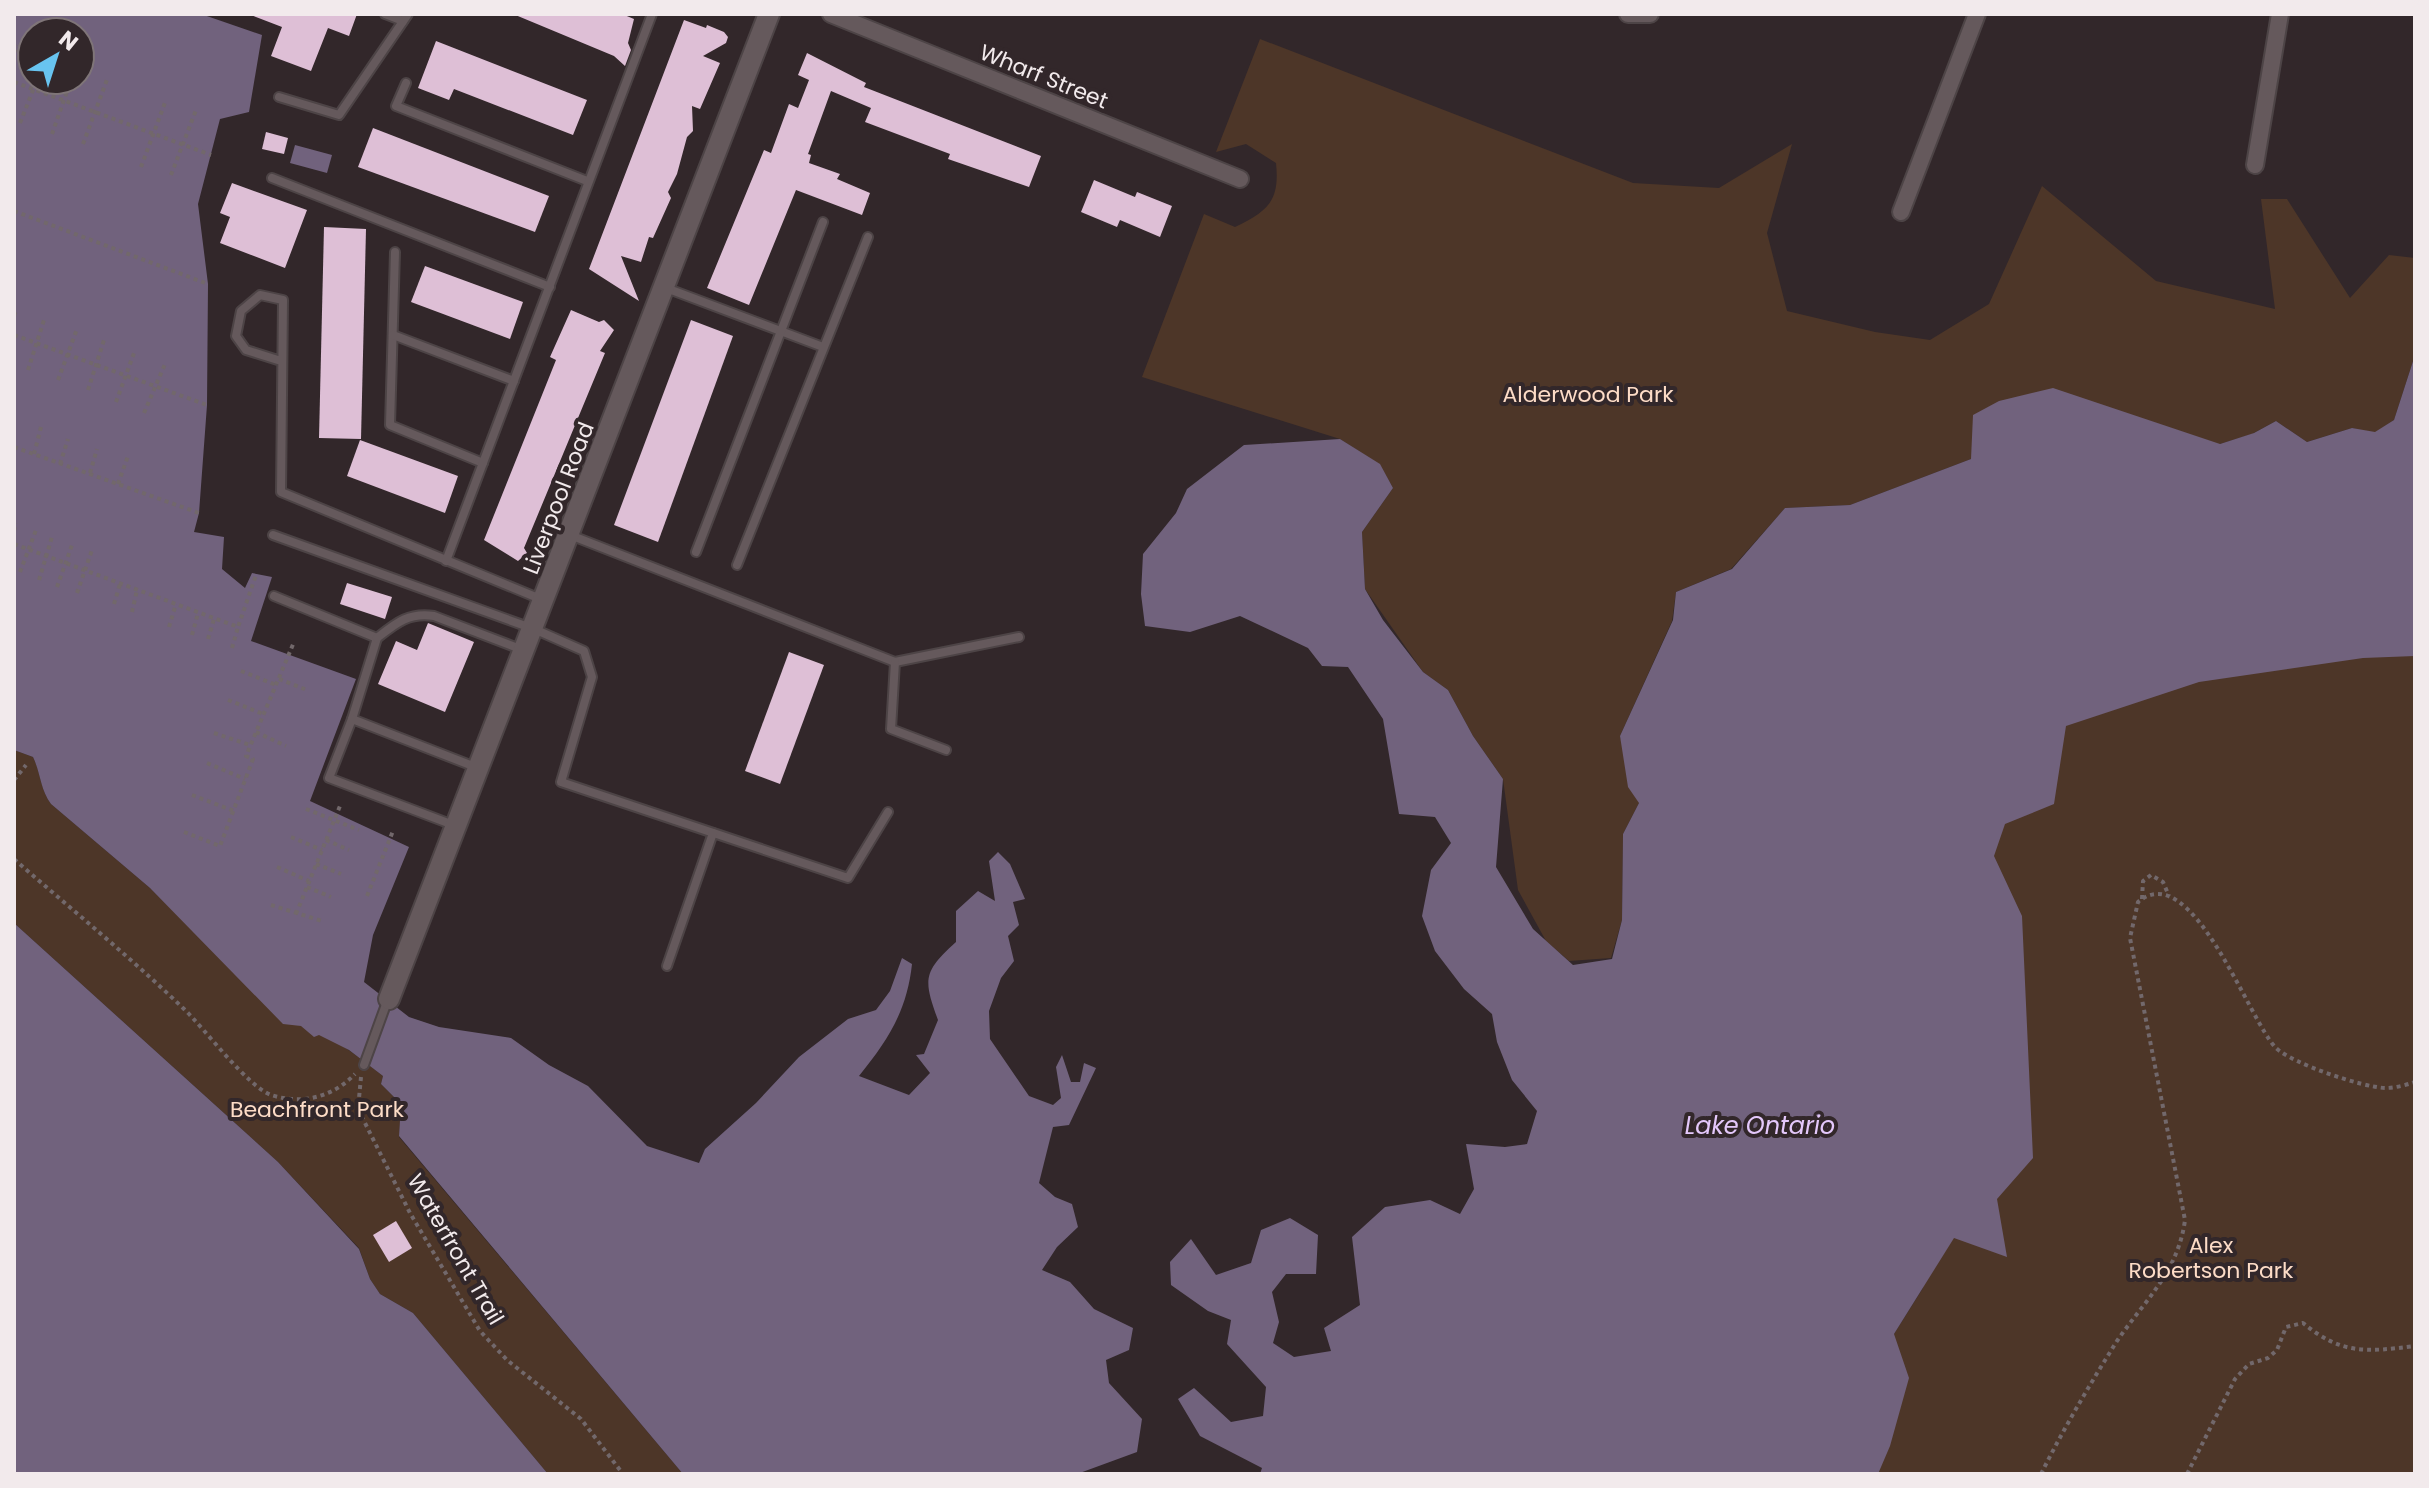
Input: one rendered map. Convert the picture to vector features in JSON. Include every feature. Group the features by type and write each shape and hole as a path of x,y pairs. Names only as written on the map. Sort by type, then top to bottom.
{"street":[{"name":"Liverpool Road","path":"389,999 769,14"},
{"name":"Wharf Street","path":"831,14 1240,179"},
{"path":"1628,14 1650,14"},
{"path":"1901,212 1977,14"},
{"path":"2255,165 2280,14"}],"lane":[{"path":"279,97 339,115 406,17 385,14"},
{"path":"446,561 652,14"},
{"path":"406,83 396,106 587,181"},
{"path":"272,178 550,287"},
{"path":"696,552 823,222"},
{"path":"737,565 868,237"},
{"path":"395,252 390,425 483,463"},
{"path":"665,287 823,347"},
{"path":"281,361 246,350 236,336 241,311 260,295 283,300 281,492 544,600"},
{"path":"393,335 514,381"},
{"path":"273,535 534,629 584,651 592,677 561,782 848,878 888,812"},
{"path":"569,535 895,662 1019,637"},
{"path":"274,596 377,638"},
{"path":"456,826 329,778 352,719 377,638 395,623 419,613 525,651"},
{"path":"895,662 891,729 946,750"},
{"path":"352,719 479,768"},
{"path":"667,966 713,833"},
{"path":"364,1065 389,999"}],"path":[{"path":"83,144 108,77"},
{"path":"20,123 31,96"},
{"path":"53,96 211,155"},
{"path":"52,134 65,96"},
{"path":"141,167 166,100"},
{"path":"171,175 196,110"},
{"path":"14,211 208,284"},
{"path":"28,370 44,320"},
{"path":"58,380 77,329"},
{"path":"14,335 207,405"},
{"path":"88,390 104,340"},
{"path":"116,402 134,353"},
{"path":"144,413 165,364"},
{"path":"34,454 41,427"},
{"path":"60,464 68,439"},
{"path":"14,447 199,513"},
{"path":"89,474 97,449"},
{"path":"118,484 128,456"},
{"path":"14,531 16,523"},
{"path":"20,572 36,530"},
{"path":"39,580 52,537"},
{"path":"14,544 238,627"},
{"path":"57,587 72,545"},
{"path":"77,593 92,550"},
{"path":"232,648 256,575"},
{"path":"114,604 120,584"},
{"path":"132,612 137,590"},
{"path":"169,627 176,604"},
{"path":"192,635 198,613"},
{"path":"208,639 214,619"},
{"path":"184,832 220,846 253,759 246,756 294,642"},
{"path":"241,671 276,685"},
{"path":"279,679 307,690"},
{"path":"228,700 264,714"},
{"path":"256,732 286,746"},
{"path":"214,733 251,745"},
{"path":"207,763 245,779"},
{"path":"14,780 26,765"},
{"path":"192,795 234,811"},
{"path":"296,914 340,806"},
{"path":"306,809 359,830"},
{"path":"367,896 393,831"},
{"path":"291,837 322,850"},
{"path":"326,840 349,850"},
{"path":"14,859 184,1009 260,1089 291,1099 318,1097 341,1088 364,1065"},
{"path":"316,864 341,874"},
{"path":"277,867 331,897"},
{"path":"2041,1474 2118,1340 2176,1260 2182,1239 2185,1220 2130,938 2135,908 2142,899 2143,881 2151,875 2163,882 2169,896 2194,915 2209,933 2254,1017 2278,1050 2369,1086 2389,1088 2415,1082"},
{"path":"2142,899 2169,896"},
{"path":"271,905 322,921"},
{"name":"Waterfront Trail","path":"364,1065 358,1109 410,1213 480,1331 507,1360 581,1419 623,1474"},
{"path":"2187,1474 2235,1379 2249,1364 2268,1358 2277,1350 2286,1327 2303,1323 2319,1338 2348,1348 2415,1346"}],"green space":[{"name":"Alderwood Park","path":"1260,39 1633,183 1719,188 1792,144 1767,233 1787,311 1875,332 1930,340 1989,304 2042,186 2156,281 2275,309 2261,199 2287,199 2350,298 2389,255 2415,258 2415,355 2394,420 2375,433 2352,428 2307,442 2276,421 2252,434 2220,444 1971,459 1850,505 1785,508 1731,569 1676,592 1672,621 1620,736 1639,803 1623,834 1622,920 1611,958 1569,961 1546,941 1518,890 1503,779 1473,736 1448,690 1423,672 1365,589 1362,532 1393,488 1380,465 1340,439 1142,377 1204,214 1235,227 1264,210 1273,196 1276,163 1246,144 1216,152"},
{"name":"Alex Robertson Park","path":"2415,648 2415,1474 1843,1474 1894,1334 1923,1288 1958,835 2044,668"},
{"name":"Beachfront Park","path":"14,750 33,757 51,804 150,888 286,1023 325,1036 383,1076 381,1084 401,1104 399,1137 683,1474 548,1474 413,1313 380,1294 370,1279 359,1248 278,1162 14,923"}],"water":[{"path":"14,14 201,14 262,35 249,112 220,119 198,204 208,284 207,405 199,513 194,532 224,537 222,569 245,588 252,573 272,577 251,641 356,679 310,801 409,847 373,935 364,982 409,1017 439,1027 511,1038 549,1065 588,1086 647,1146 699,1163 705,1149 756,1103 799,1057 848,1019 876,1010 890,991 902,958 912,964 901,1011 879,1050 859,1076 909,1095 930,1073 916,1055 924,1054 938,1020 930,995 929,977 937,961 956,942 956,911 978,891 995,901 989,861 998,852 1010,864 1025,899 1013,902 1019,925 1008,936 1014,961 1001,978 989,1011 990,1039 1029,1096 1053,1105 1061,1098 1056,1067 1062,1055 1071,1082 1080,1082 1084,1063 1096,1068 1069,1125 1053,1127 1039,1183 1055,1197 1072,1204 1078,1227 1057,1247 1042,1270 1070,1282 1094,1309 1133,1328 1129,1350 1106,1360 1109,1383 1142,1419 1137,1452 1077,1474 683,1474 399,1136 401,1104 381,1084 383,1076 349,1050 319,1035 314,1037 301,1026 283,1024 150,888 51,804 33,757 14,750"},
{"path":"295,145 332,155 327,173 290,163"},
{"name":"Lake Ontario","path":"2415,355 2415,656 2363,658 2199,682 2066,726 2054,804 2005,824 1994,856 2022,916 2033,1158 1997,1199 2007,1257 1954,1238 1894,1334 1909,1378 1890,1446 1878,1474 1260,1474 1262,1468 1200,1436 1178,1399 1194,1388 1231,1422 1263,1416 1266,1387 1227,1344 1231,1320 1208,1311 1171,1285 1170,1262 1191,1239 1216,1275 1251,1263 1261,1230 1290,1218 1318,1235 1316,1274 1286,1274 1272,1292 1279,1322 1273,1343 1294,1357 1331,1351 1324,1328 1360,1305 1352,1237 1385,1207 1430,1200 1460,1214 1474,1189 1466,1144 1505,1147 1527,1144 1537,1111 1512,1080 1497,1042 1492,1014 1464,989 1435,951 1422,916 1431,870 1451,843 1435,817 1399,814 1383,719 1348,667 1322,666 1308,648 1240,616 1190,632 1145,626 1141,594 1143,554 1176,513 1187,489 1244,445 1340,439 1380,464 1393,488 1362,532 1365,589 1383,620 1423,672 1448,690 1473,736 1503,779 1496,867 1533,929 1573,965 1612,959 1622,920 1623,834 1639,803 1628,787 1620,736 1673,620 1676,592 1732,569 1785,508 1850,505 1971,459 1973,415 1999,401 2053,388 2220,444 2254,433 2276,421 2307,442 2352,428 2375,432 2394,420"},
{"path":"14,923 278,1162 359,1249 370,1279 380,1294 413,1313 548,1474 14,1474"}],"building":[{"path":"357,14 349,36 328,28 311,71 271,56 282,27 251,15"},
{"path":"513,14 622,14 634,19 628,43 631,50 625,66 614,56"},
{"path":"684,20 706,28 707,25 728,37 726,43 703,56 720,63 700,109 692,106 693,131 687,137 677,174 668,192 671,198 653,238 649,237 641,262 621,256 639,301 589,269"},
{"path":"436,41 587,100 573,135 454,89 449,100 418,88"},
{"path":"807,53 866,83 864,87 1041,156 1029,187 948,159 950,154 865,122 871,108 831,91 808,154 811,155 809,163 840,174 837,179 870,193 862,215 796,190 749,305 707,288 764,150 771,153 789,104 798,108 809,80 798,75"},
{"path":"373,128 549,196 535,232 358,167"},
{"path":"266,132 288,138 284,154 262,149"},
{"path":"1094,180 1135,197 1137,192 1172,206 1160,237 1120,220 1117,227 1081,212"},
{"path":"232,183 307,210 285,268 220,243 230,217 220,213"},
{"path":"324,227 366,229 361,439 319,438"},
{"path":"425,266 523,302 510,339 411,302"},
{"path":"571,310 599,322 604,320 614,330 600,351 605,353 524,548 527,553 518,561 484,540 556,360 550,357"},
{"path":"691,320 733,336 658,542 614,525"},
{"path":"360,440 458,476 445,513 347,476"},
{"path":"347,583 392,597 385,619 340,604"},
{"path":"428,623 474,642 445,712 378,684 396,641 417,650"},
{"path":"789,652 824,665 780,784 745,771"},
{"path":"396,1221 412,1248 389,1262 373,1235"}]}
